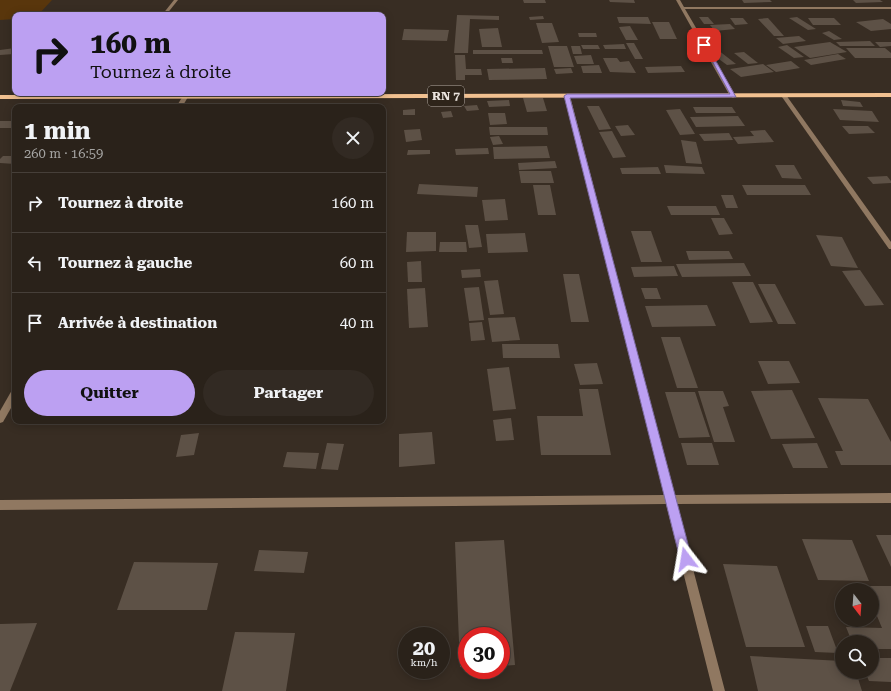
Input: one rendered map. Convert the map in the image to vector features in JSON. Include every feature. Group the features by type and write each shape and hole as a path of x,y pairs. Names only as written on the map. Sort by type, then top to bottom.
{"main road":[{"name":"RN 7","path":"142,96 891,95"},
{"name":"RN 7","path":"0,97 50,96"}],"street":[{"path":"166,12 176,0"},
{"path":"678,0 734,96"},
{"path":"683,8 891,8"},
{"path":"567,96 719,691"},
{"path":"784,96 891,247"},
{"path":"181,104 185,97"},
{"path":"0,420 12,398"},
{"path":"0,505 891,498"}],"shaded area":[{"path":"0,0 52,0 41,12 12,12 12,19 0,20"}],"building":[{"path":"523,0 545,0 546,3 524,3"},
{"path":"609,0 634,0 635,3 610,2"},
{"path":"742,0 770,0 772,2 744,3"},
{"path":"853,0 880,0 883,2 856,3"},
{"path":"457,15 499,16 499,20 470,19 468,53 454,53"},
{"path":"543,16 544,19 530,20 529,17"},
{"path":"617,17 648,17 651,24 619,23"},
{"path":"699,17 708,17 714,24 704,24"},
{"path":"797,17 816,29 808,30 789,18"},
{"path":"730,18 743,18 748,24 735,25"},
{"path":"768,18 784,36 774,36 758,19"},
{"path":"808,18 834,18 841,25 813,25"},
{"path":"883,19 891,24 891,29 871,31 856,22"},
{"path":"652,22 669,22 677,39 660,39"},
{"path":"536,23 552,23 559,42 542,43"},
{"path":"730,24 735,29 715,31 710,25"},
{"path":"630,26 638,40 626,40 619,27"},
{"path":"498,28 502,47 482,47 479,29"},
{"path":"404,29 449,30 447,41 402,40"},
{"path":"829,31 842,39 834,40 822,33"},
{"path":"578,33 596,33 597,37 579,37"},
{"path":"799,36 806,41 783,44 776,38"},
{"path":"870,41 875,46 840,46 836,42"},
{"path":"830,42 847,52 810,58 794,47"},
{"path":"875,42 891,42 891,46 880,47"},
{"path":"626,43 634,43 643,59 635,59"},
{"path":"711,43 718,48 712,49 704,44"},
{"path":"624,44 626,49 605,49 603,45"},
{"path":"581,45 598,45 600,49 583,49"},
{"path":"787,45 804,57 794,58 778,47"},
{"path":"548,46 567,46 574,67 554,67"},
{"path":"571,46 580,46 582,54 573,54"},
{"path":"12,48 12,54 0,55 0,50"},
{"path":"846,48 885,48 891,53 891,58 855,58"},
{"path":"473,50 542,50 543,54 473,54"},
{"path":"718,50 736,64 727,65 709,52"},
{"path":"744,52 758,63 748,64 734,53"},
{"path":"838,54 846,59 811,65 804,60"},
{"path":"455,55 465,55 466,69 481,69 482,75 465,75 465,80 456,80"},
{"path":"591,55 594,64 577,64 574,56"},
{"path":"501,58 512,58 513,63 502,63"},
{"path":"603,58 617,58 620,62 629,61 636,73 610,72"},
{"path":"791,61 800,68 776,72 766,65"},
{"path":"763,64 774,72 741,77 730,69"},
{"path":"599,65 602,73 583,73 581,66"},
{"path":"681,66 685,72 648,73 645,67"},
{"path":"545,68 547,79 489,80 487,69"},
{"path":"571,68 573,73 556,74 554,69"},
{"path":"523,98 543,98 547,111 527,112"},
{"path":"509,100 510,106 489,107 487,101"},
{"path":"841,100 860,102 863,107 843,106"},
{"path":"477,105 479,110 467,111 464,106"},
{"path":"587,106 599,106 611,129 599,130"},
{"path":"693,107 732,107 736,113 696,113"},
{"path":"415,109 415,115 403,115 403,110"},
{"path":"680,109 695,134 680,135 666,110"},
{"path":"833,109 872,111 879,122 840,120"},
{"path":"451,111 453,117 443,118 441,112"},
{"path":"488,113 505,113 507,124 490,125"},
{"path":"738,116 745,126 696,127 690,117"},
{"path":"0,121 12,121 12,128 0,128"},
{"path":"628,125 635,135 621,136 615,126"},
{"path":"842,126 868,126 875,133 849,134"},
{"path":"489,127 547,127 548,135 490,135"},
{"path":"420,129 422,140 406,142 404,130"},
{"path":"765,130 774,142 738,144 733,137 754,136 750,131"},
{"path":"612,131 626,157 613,158 599,132"},
{"path":"729,133 733,140 704,141 699,134"},
{"path":"499,136 503,144 493,145 490,137"},
{"path":"681,140 696,142 702,164 686,163"},
{"path":"547,146 550,158 494,159 493,147"},
{"path":"488,148 489,154 456,155 455,149"},
{"path":"408,150 430,150 430,154 407,155"},
{"path":"3,156 12,156 12,164 0,163 0,159"},
{"path":"555,161 557,168 519,170 518,163"},
{"path":"664,165 702,167 705,174 666,173"},
{"path":"775,165 794,165 802,179 782,178"},
{"path":"658,167 661,174 622,174 620,168"},
{"path":"519,171 551,171 554,183 521,183"},
{"path":"887,176 891,183 873,184 867,177"},
{"path":"419,184 478,187 477,197 417,194"},
{"path":"533,185 550,185 556,215 538,215"},
{"path":"742,185 805,185 811,195 747,195"},
{"path":"721,195 733,195 738,208 726,208"},
{"path":"505,199 508,220 485,221 482,200"},
{"path":"667,206 716,206 720,215 671,215"},
{"path":"711,218 724,218 733,234 719,235"},
{"path":"465,225 478,225 482,247 469,248"},
{"path":"631,231 651,231 662,262 641,262"},
{"path":"407,232 436,232 436,251 406,252"},
{"path":"525,233 528,252 488,253 486,234"},
{"path":"816,235 842,237 858,268 831,266"},
{"path":"440,242 466,242 467,252 439,252"},
{"path":"686,251 729,251 733,259 689,260"},
{"path":"421,261 422,282 408,282 407,262"},
{"path":"744,263 751,276 682,277 676,264"},
{"path":"674,266 678,276 634,277 631,267"},
{"path":"480,269 481,277 462,278 461,270"},
{"path":"860,270 884,305 865,306 842,271"},
{"path":"563,274 579,274 589,322 571,322"},
{"path":"498,280 504,314 490,315 484,281"},
{"path":"732,282 753,282 773,322 750,323"},
{"path":"758,284 775,284 796,324 778,324"},
{"path":"479,287 484,320 469,321 464,288"},
{"path":"425,288 428,327 409,328 407,289"},
{"path":"641,288 657,288 661,299 645,299"},
{"path":"707,305 716,326 652,327 645,306"},
{"path":"515,317 520,340 492,342 488,318"},
{"path":"482,322 485,340 471,341 469,323"},
{"path":"661,337 680,337 698,388 677,388"},
{"path":"502,344 558,344 560,358 503,358"},
{"path":"758,361 789,361 800,383 768,384"},
{"path":"597,363 603,384 580,385 574,364"},
{"path":"509,367 516,409 493,411 487,369"},
{"path":"579,389 598,389 611,455 541,455 537,416 583,416"},
{"path":"792,390 815,438 771,439 751,391"},
{"path":"698,391 723,391 729,406 723,407 735,442 714,442"},
{"path":"665,392 695,392 710,437 679,438"},
{"path":"818,398 868,399 891,442 891,465 841,465 835,451 843,451"},
{"path":"511,418 514,440 496,441 493,420"},
{"path":"432,432 435,464 399,467 399,434"},
{"path":"199,433 194,455 176,457 181,435"},
{"path":"327,443 344,444 338,470 321,469"},
{"path":"681,443 712,443 719,465 687,465"},
{"path":"817,443 828,468 793,468 782,444"},
{"path":"287,452 319,453 316,469 283,467"},
{"path":"876,535 891,535 891,567"},
{"path":"802,539 852,540 869,581 818,580"},
{"path":"504,540 515,665 510,665 510,627 458,627 455,542"},
{"path":"259,550 308,552 304,573 254,571"},
{"path":"134,562 218,563 207,610 117,610"},
{"path":"723,564 777,566 805,647 746,647"},
{"path":"879,586 891,586 891,649 879,649 879,635 849,635 846,627 882,628 879,621"},
{"path":"37,623 10,691 0,691 0,624"},
{"path":"806,626 828,626 835,645 835,653 815,652"},
{"path":"235,632 295,633 286,691 222,691"},
{"path":"750,656 835,661 835,679 858,679 862,691 758,691"},
{"path":"879,658 891,658 891,682 869,681 868,679 879,679"}],"route":[{"path":"686,559 567,96 734,96 704,45"}]}
